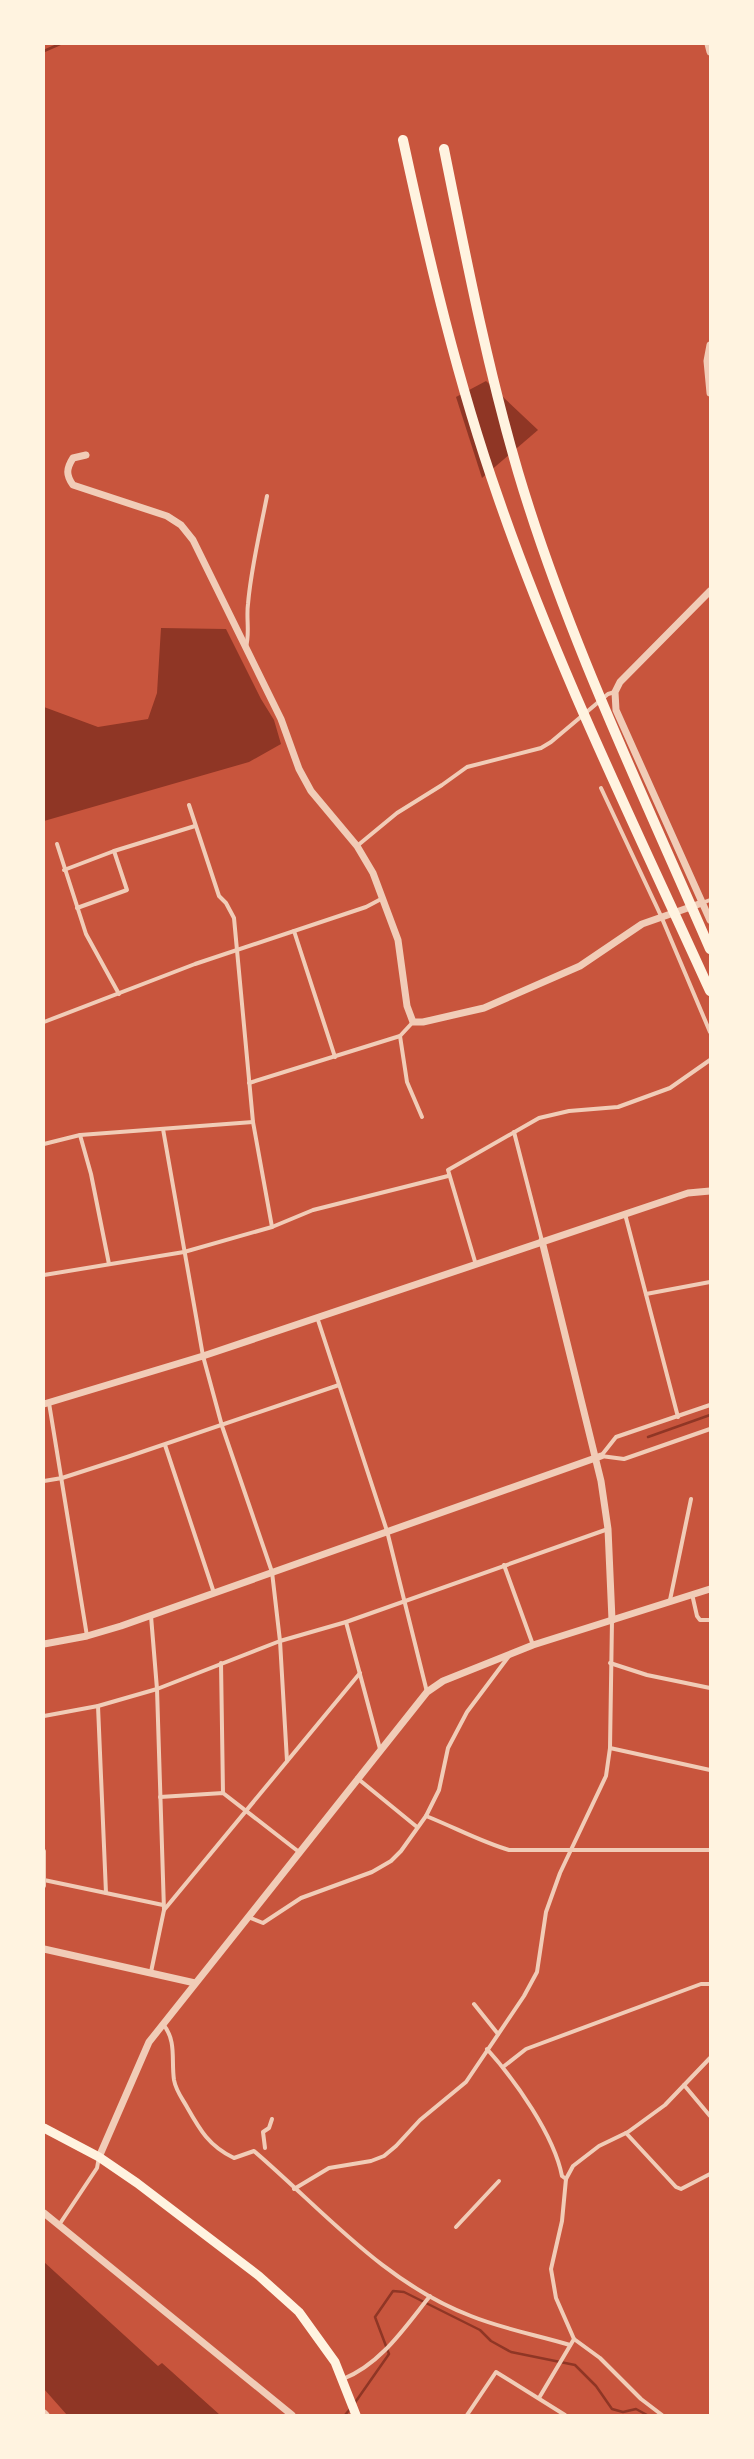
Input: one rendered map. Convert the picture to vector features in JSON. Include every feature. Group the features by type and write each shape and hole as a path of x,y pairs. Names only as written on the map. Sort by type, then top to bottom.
{"highway":[{"path":"403,140 426,248 460,377 498,497 541,611 582,709 710,991"},
{"path":"444,149 487,360 519,474 552,573 601,702 710,949"},
{"path":"44,2128 99,2157 137,2183 259,2276 299,2312 335,2362 350,2396 356,2415"}],"street":[{"path":"708,44 710,52"},
{"path":"710,345 707,361 710,393"},
{"path":"86,456 73,458 68,466 67,476 73,485 150,510 181,525 193,540 212,575 281,719 302,774 312,791 356,846 373,873 384,898 398,940 407,1006 413,1022"},
{"path":"246,647 248,639 247,606 267,496"},
{"path":"710,591 620,682 615,692 616,710 710,920"},
{"path":"356,846 396,813 442,785 467,767 541,748 551,742 608,694 615,692"},
{"path":"601,788 661,916 710,1032"},
{"path":"188,805 219,896 226,903 234,918 253,1122 272,1226"},
{"path":"64,870 114,851 196,826"},
{"path":"57,844 64,870 86,934 119,994"},
{"path":"77,908 126,890 114,851"},
{"path":"44,1022 195,964 366,907 384,898"},
{"path":"250,1082 400,1036 413,1022 423,1022 484,1008 580,966 642,924 661,916 710,900"},
{"path":"294,931 335,1056"},
{"path":"400,1036 407,1082 422,1117"},
{"path":"476,1266 448,1176 448,1170 539,1118 569,1111 618,1107 670,1088 710,1060"},
{"path":"44,1144 80,1135 253,1122"},
{"path":"163,1129 203,1356 222,1426 272,1572 280,1641 287,1761"},
{"path":"294,2189 329,2168 371,2161 384,2156 420,2120 466,2082 524,1996 537,1972 546,1912 560,1873 606,1776 610,1748 610,1663 612,1620 608,1529 598,1456 514,1132"},
{"path":"80,1135 92,1174 110,1264"},
{"path":"44,1275 184,1252 272,1226 313,1210 448,1176"},
{"path":"87,1636 62,1478 46,1403 203,1356 317,1316 476,1266 542,1241 688,1193 710,1191"},
{"path":"625,1214 678,1417"},
{"path":"646,1294 710,1282"},
{"path":"317,1316 387,1531 427,1692"},
{"path":"44,1481 62,1478 165,1445 339,1386"},
{"path":"598,1456 616,1437 710,1405"},
{"path":"44,1644 87,1636 151,1616 598,1456 624,1459 710,1429"},
{"path":"165,1445 214,1593"},
{"path":"670,1600 692,1499"},
{"path":"44,1716 98,1706 157,1689 280,1641 346,1622 608,1529"},
{"path":"504,1565 533,1645"},
{"path":"59,2224 97,2168 99,2157 138,2064 149,2042 380,1749 427,1692 443,1681 533,1645 670,1600 710,1589"},
{"path":"692,1594 697,1616 700,1620 710,1620"},
{"path":"151,1616 157,1689 164,1905 151,1972"},
{"path":"346,1622 380,1749"},
{"path":"248,1916 263,1923 301,1898 372,1872 396,1856 426,1816 439,1790 448,1748 467,1712 509,1655"},
{"path":"610,1663 647,1675 710,1688"},
{"path":"221,1664 223,1793"},
{"path":"164,1910 360,1673"},
{"path":"98,1706 106,1893"},
{"path":"610,1748 710,1770"},
{"path":"357,1778 417,1827"},
{"path":"160,1796 223,1793 299,1852"},
{"path":"426,1816 467,1832 492,1845 510,1850 710,1850"},
{"path":"44,1851 44,1886"},
{"path":"45,1880 164,1905"},
{"path":"44,1949 195,1983"},
{"path":"503,2067 526,2049 701,1984 710,1984"},
{"path":"474,2004 498,2034"},
{"path":"163,2024 169,2032 174,2052 174,2078 177,2091 199,2130 218,2149 234,2158 254,2152 370,2256 430,2296 470,2316 570,2345"},
{"path":"487,2049 503,2067 537,2117 560,2166 562,2176 566,2179"},
{"path":"662,2415 641,2399 600,2358 574,2339 556,2298 551,2269 562,2221 566,2179 573,2166 598,2146 626,2133 665,2105 710,2058"},
{"path":"684,2085 710,2116"},
{"path":"265,2148 263,2132 269,2128 272,2119"},
{"path":"626,2133 676,2187 681,2189 710,2174"},
{"path":"456,2227 499,2181"},
{"path":"44,2213 292,2415"},
{"path":"343,2379 353,2375 384,2352 430,2296"},
{"path":"539,2398 574,2339"},
{"path":"467,2415 496,2372 565,2415"}],"shaded area":[{"path":"486,381 538,430 482,478 456,397"},
{"path":"161,628 226,629 261,699 274,720 281,744 249,762 44,821 44,707 98,727 148,719 157,693"},
{"path":"44,2262 158,2366 162,2363 220,2415 67,2415 44,2389"}],"waterway":[{"path":"44,51 60,44"},
{"path":"648,1437 710,1415"},
{"path":"354,2404 389,2354 375,2317 393,2291 404,2292 480,2330 491,2341 511,2352 575,2365 596,2386 612,2409 623,2412 636,2409 647,2415"},
{"path":"345,2415 351,2408"}]}
